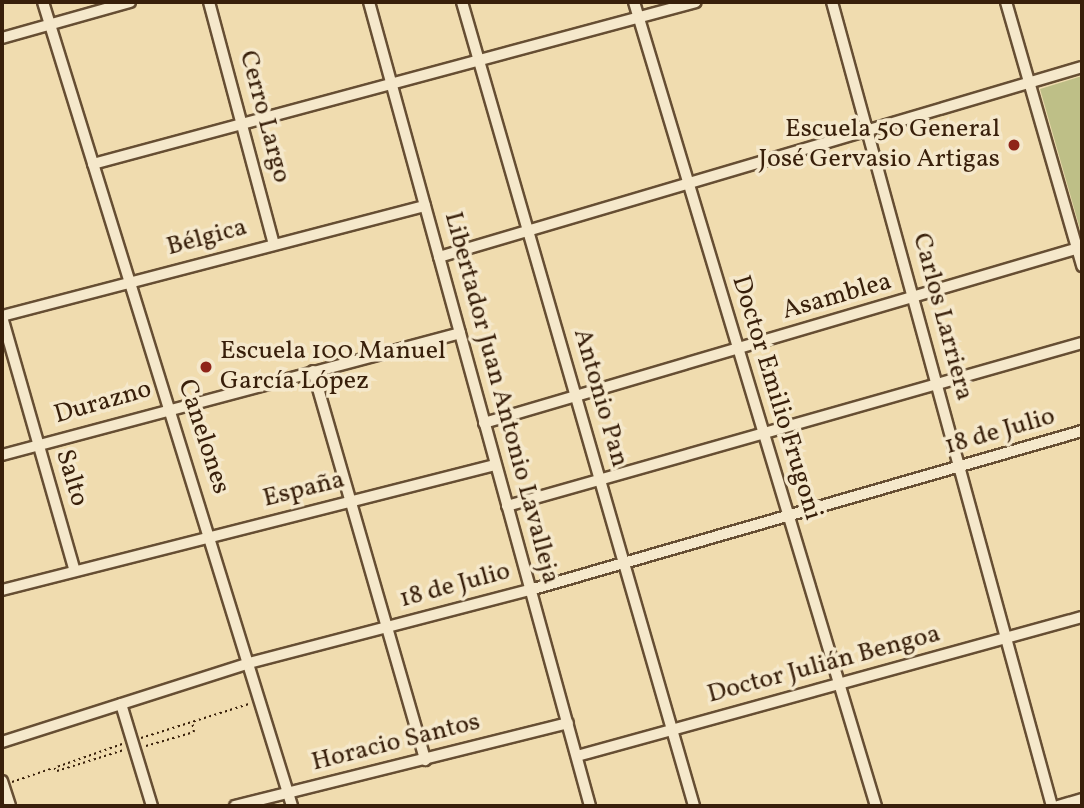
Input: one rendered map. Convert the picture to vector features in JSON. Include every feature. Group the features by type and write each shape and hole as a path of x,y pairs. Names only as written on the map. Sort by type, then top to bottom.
{"street":[{"name":"Canelones","path":"43,2 250,663 292,806"},
{"path":"2,38 130,2"},
{"name":"Cerro Largo","path":"209,2 274,244"},
{"name":"Libertador Juan Antonio Lavalleja","path":"369,2 590,806"},
{"name":"Antonio Pan","path":"462,2 694,806"},
{"name":"Doctor Emilio Frugoni","path":"634,2 876,806"},
{"path":"93,164 696,2"},
{"name":"Carlos Larriera","path":"832,2 1052,806"},
{"path":"1006,2 1080,248 1082,265"},
{"path":"439,257 1082,67"},
{"name":"Bélgica","path":"2,317 425,206"},
{"name":"Asamblea","path":"484,423 577,398 1080,248"},
{"name":"Salto","path":"2,317 75,571"},
{"name":"Durazno","path":"2,455 169,408 460,333"},
{"path":"507,506 601,482 1082,343"},
{"path":"313,371 425,760"},
{"name":"18 de Julio","path":"2,741 250,663 530,590 1082,431"},
{"name":"España","path":"2,590 495,465"},
{"name":"Doctor Julián Bengoa","path":"577,756 1082,617"},
{"path":"121,704 152,806"},
{"name":"Horacio Santos","path":"235,806 568,723"},
{"path":"2,783 10,806"},
{"path":"1058,806 1082,799"}],"path":[{"path":"54,768 57,771 192,722 260,701"},
{"path":"2,783 133,745 194,732 192,722"}],"green space":[{"path":"1082,76 1082,236 1040,89"}],"place":[{"name":"Escuela 50 General José Gervasio Artigas","path":"1014,145"},
{"name":"Escuela 100 Manuel García López","path":"206,367"}]}
